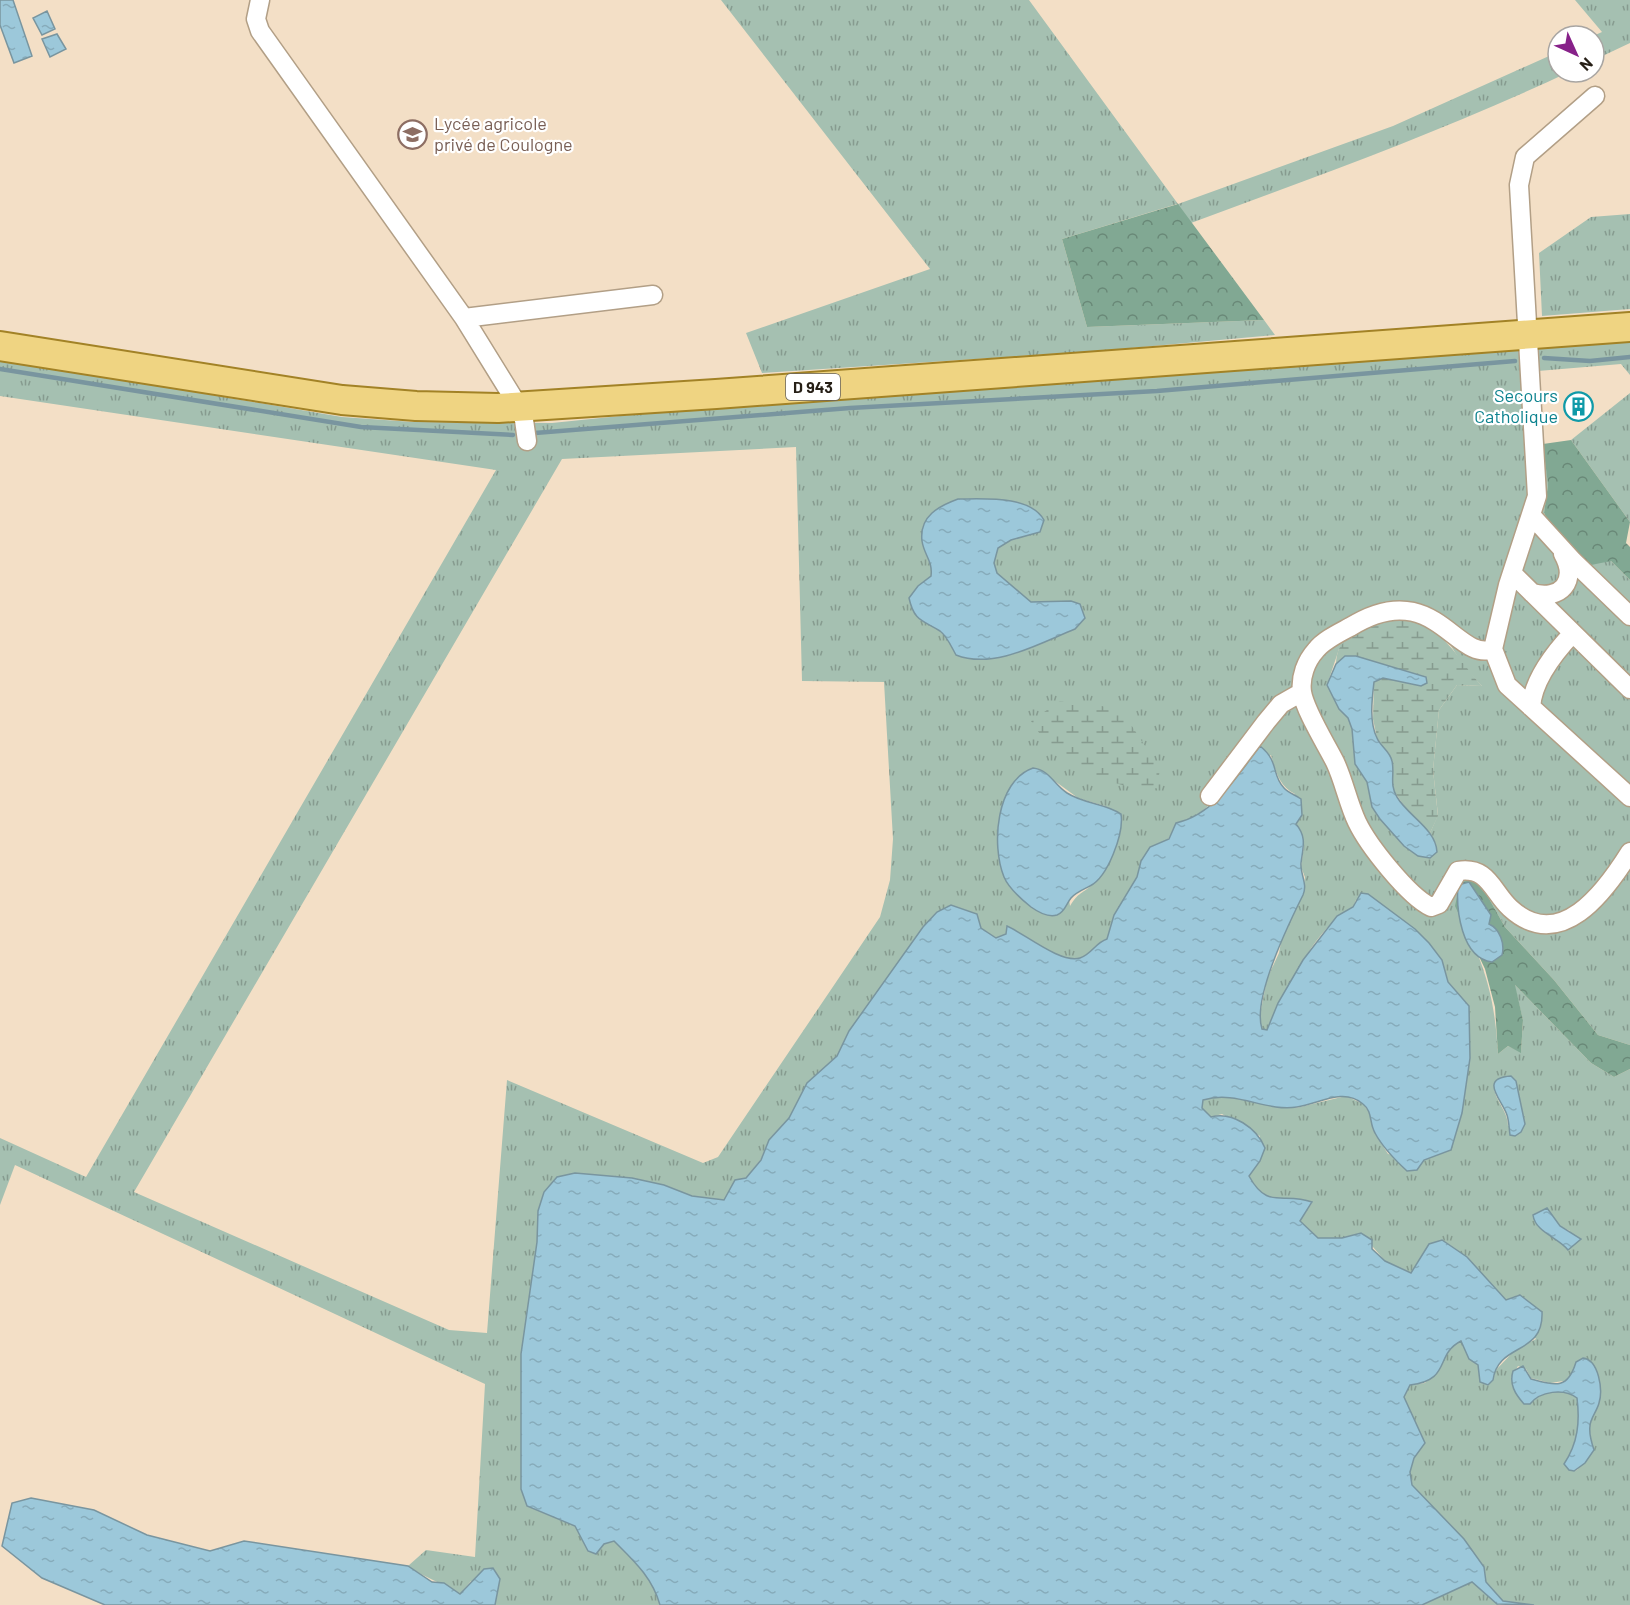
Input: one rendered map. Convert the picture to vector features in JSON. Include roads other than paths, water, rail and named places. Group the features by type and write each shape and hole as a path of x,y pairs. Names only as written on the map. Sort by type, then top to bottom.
{"main road":[{"name":"D 943","path":"0,346 342,400 416,406 519,407 1630,327"}],"street":[{"path":"260,0 256,19 260,31 464,318 519,407 524,420 527,441"},
{"path":"1507,685 1492,649 1512,573 1537,496 1519,185 1525,157 1595,96"},
{"path":"464,318 653,296"},
{"path":"1531,514 1558,546 1630,616"},
{"path":"1533,593 1545,596 1557,593 1566,584 1570,573 1558,546"},
{"path":"1512,573 1630,689"},
{"path":"1630,797 1507,685 1472,649 1426,614 1412,609 1387,612 1362,619 1317,649 1304,668 1302,693 1339,770 1358,824 1398,877 1423,903 1431,907 1438,904 1458,871 1470,869 1479,871 1509,907 1525,920 1543,925 1562,924 1581,911 1600,893 1630,852"},
{"path":"1531,707 1533,694 1546,670 1558,649 1573,633"},
{"path":"1472,649 1484,652 1492,649"},
{"path":"1210,796 1281,704 1302,693"}],"water":[{"path":"0,0 13,0 32,56 14,63 0,25"},
{"path":"47,11 55,29 42,35 33,18"},
{"path":"57,34 66,49 50,57 42,39"},
{"path":"958,499 1005,500 1028,506 1037,512 1044,520 1040,532 1011,540 998,548 994,563 997,573 1031,602 1071,601 1080,604 1085,618 1075,629 1017,653 986,659 971,659 956,655 943,633 916,616 909,598 918,586 931,576 931,566 922,541 924,525 937,509"},
{"path":"1345,656 1356,656 1426,677 1427,683 1421,686 1383,678 1374,682 1372,710 1374,732 1392,761 1393,783 1397,797 1432,836 1437,852 1430,858 1418,856 1404,846 1372,807 1367,782 1355,764 1352,729 1348,718 1339,709 1327,685 1336,664"},
{"path":"1260,746 1270,757 1280,783 1301,799 1302,815 1296,824 1303,838 1301,867 1305,887 1273,961 1262,999 1260,1016 1262,1029 1267,1030 1278,1003 1303,960 1337,916 1353,907 1361,893 1368,894 1415,929 1429,943 1442,960 1448,982 1469,1006 1470,1058 1462,1113 1451,1150 1424,1160 1417,1170 1407,1171 1382,1144 1373,1129 1368,1110 1355,1099 1331,1098 1285,1108 1239,1099 1215,1098 1203,1100 1202,1108 1211,1117 1227,1116 1235,1119 1256,1134 1265,1148 1260,1161 1249,1176 1256,1187 1270,1197 1312,1202 1300,1221 1318,1238 1342,1238 1361,1233 1372,1240 1372,1249 1385,1261 1411,1273 1429,1244 1442,1240 1467,1257 1506,1300 1520,1295 1542,1312 1541,1326 1536,1336 1503,1360 1488,1385 1480,1382 1478,1365 1469,1359 1461,1341 1448,1353 1432,1378 1410,1385 1404,1397 1425,1443 1414,1458 1410,1472 1412,1485 1464,1539 1484,1567 1486,1582 1503,1601 1534,1605 1497,1604 1472,1582 1422,1605 660,1605 647,1578 614,1541 604,1544 596,1554 588,1551 575,1526 527,1506 521,1489 521,1354 537,1242 538,1211 544,1192 557,1177 575,1173 632,1178 664,1185 692,1196 724,1200 735,1180 746,1178 761,1160 769,1140 789,1118 807,1083 837,1056 849,1031 923,927 937,912 951,905 977,914 981,928 996,938 1006,934 1007,926 1063,957 1072,959 1088,954 1099,943 1107,939 1114,915 1137,877 1141,861 1150,847 1169,839 1176,823 1202,812 1224,793"},
{"path":"1033,768 1044,772 1074,797 1121,814 1117,843 1103,874 1097,881 1073,896 1062,912 1054,916 1043,914 1023,901 1006,881 1000,864 998,832 1004,800 1011,786 1021,775"},
{"path":"1469,882 1491,915 1489,924 1499,933 1502,942 1502,955 1492,962 1482,959 1473,952 1463,931 1458,907 1458,885"},
{"path":"1511,1076 1516,1081 1525,1124 1521,1132 1515,1136 1510,1135 1507,1115 1497,1097 1494,1085 1501,1078"},
{"path":"1547,1208 1560,1226 1581,1239 1568,1250 1535,1221 1533,1215"},
{"path":"1583,1358 1593,1364 1596,1370 1600,1384 1600,1397 1590,1423 1594,1450 1585,1463 1574,1471 1569,1470 1564,1464 1577,1432 1577,1398 1566,1393 1552,1392 1540,1396 1530,1404 1524,1404 1514,1389 1512,1376 1513,1371 1523,1366 1531,1379 1560,1383 1569,1377 1576,1362"},
{"path":"31,1498 94,1510 147,1535 210,1551 244,1541 408,1566 432,1582 444,1583 460,1594 484,1569 493,1568 500,1579 495,1605 105,1605 42,1578 2,1546 12,1503"}],"waterway":[{"path":"1544,358 1590,361 1630,357"},
{"path":"535,433 850,408 1157,391 1515,361"},
{"path":"0,369 361,427 513,435"}],"place":[{"name":"Lycée agricole privé de Coulogne","path":"413,134"},
{"name":"Secours Catholique","path":"1579,406"}]}
